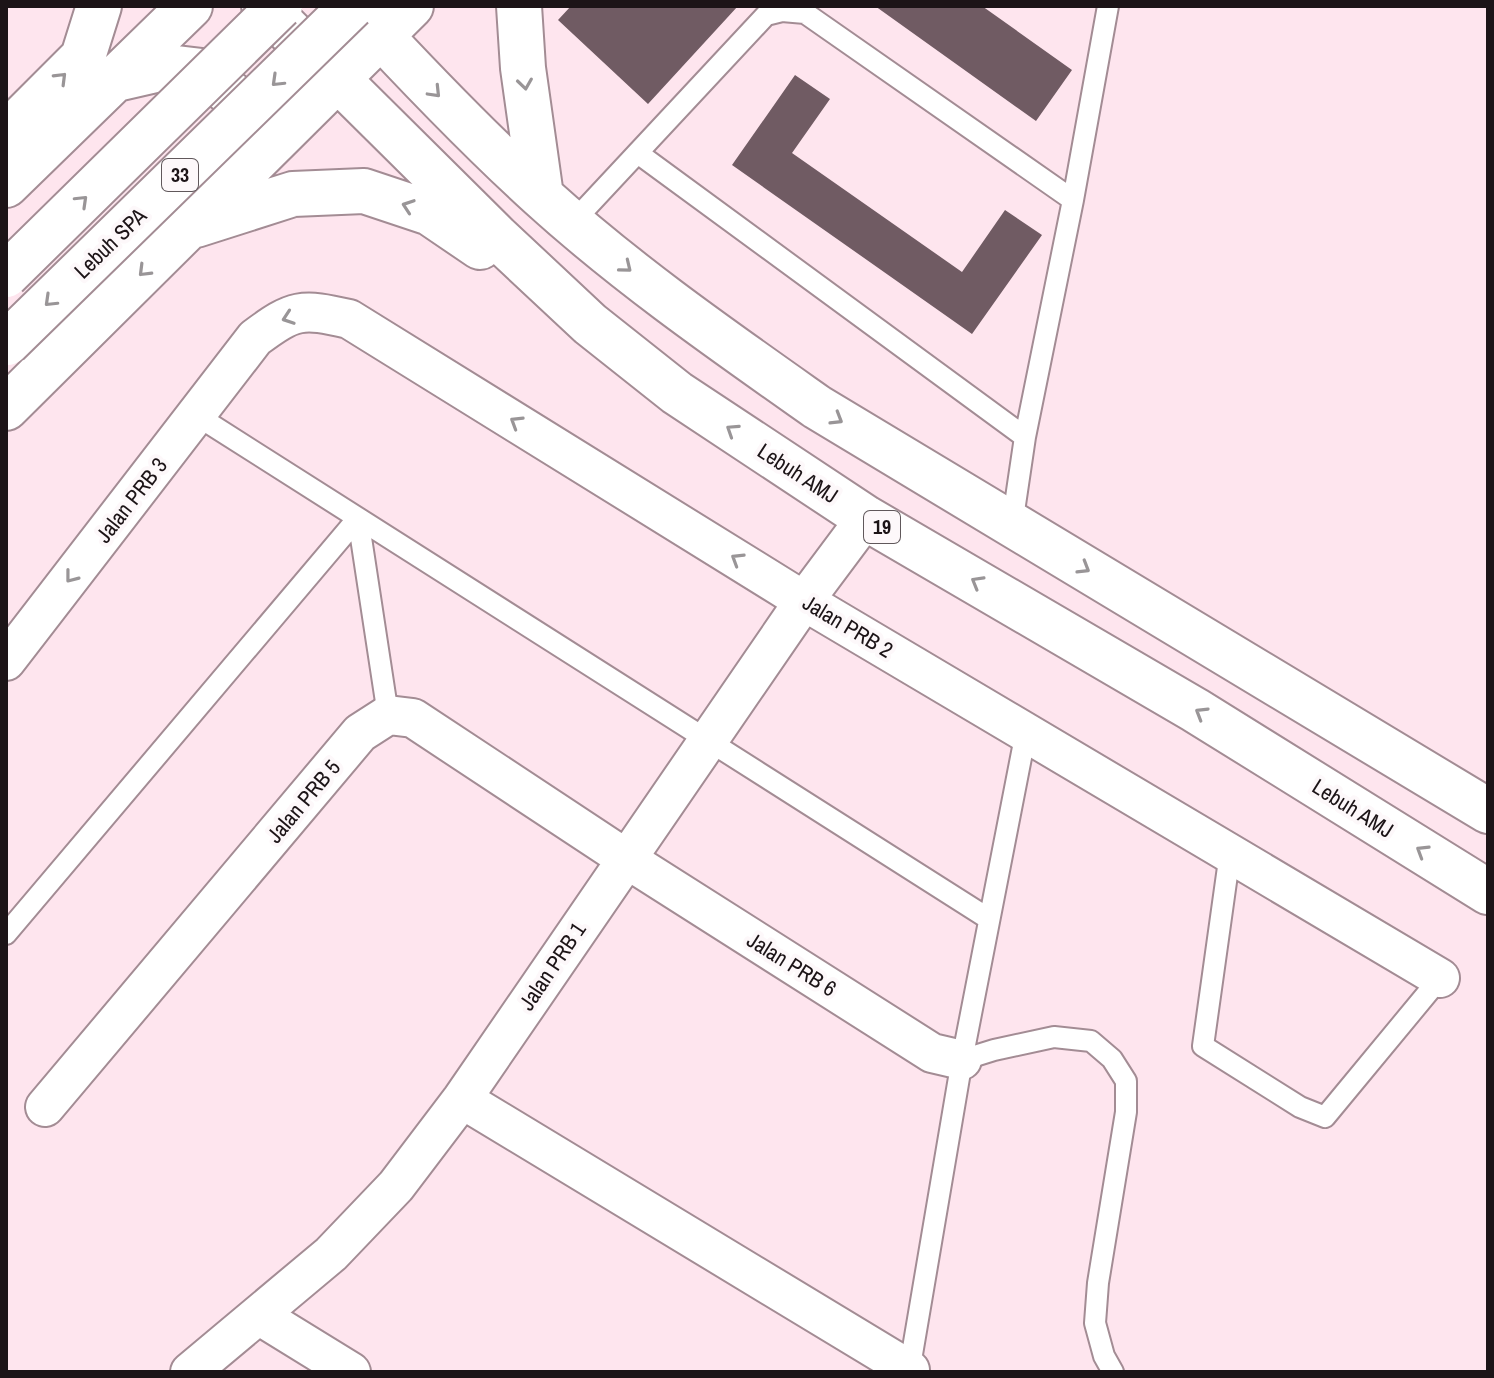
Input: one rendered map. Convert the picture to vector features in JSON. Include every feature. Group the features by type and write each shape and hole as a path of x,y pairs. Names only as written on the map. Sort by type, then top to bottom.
{"highway":[{"path":"6,134 83,57 99,6"},
{"path":"6,185 190,6"},
{"name":"Lebuh AMJ","path":"264,6 497,237 590,324 677,393 866,518 1195,710 1488,892"},
{"name":"33","path":"6,275 280,6"},
{"name":"33","path":"6,408 337,78 361,16 411,6"},
{"path":"519,6 523,68 557,209"},
{"path":"361,16 458,116 557,209 628,269 817,407 1488,811"},
{"name":"Lebuh SPA","path":"7,344 361,16"},
{"path":"116,79 168,67 202,71 235,97 248,129 239,176"},
{"path":"188,227 293,194 364,191 430,213 590,324"}],"street":[{"name":"Jalan PRB 2","path":"255,338 284,316 316,311 349,319 804,601 1440,978"},
{"name":"Jalan PRB 3","path":"6,661 255,338"},
{"name":"Jalan PRB 1","path":"190,1372 331,1254 396,1186 462,1099 625,858 804,601 866,518"},
{"path":"388,715 413,718 625,858"},
{"name":"Jalan PRB 5","path":"45,1107 360,733 388,715"},
{"name":"Jalan PRB 6","path":"625,858 932,1053 962,1060"},
{"path":"462,1099 909,1371"},
{"path":"260,1316 351,1372"}],"lane":[{"path":"1012,526 1025,437 1108,6"},
{"path":"557,209 639,154 766,15 782,11 805,13 1073,200"},
{"path":"639,154 1025,437"},
{"path":"196,415 989,919"},
{"path":"358,518 388,715"},
{"path":"6,934 358,518"},
{"path":"909,1371 962,1060 1026,732"},
{"path":"1230,853 1203,1046 1300,1107 1325,1117 1440,978"},
{"path":"962,1060 1054,1037 1091,1041 1112,1059 1126,1081 1126,1112 1098,1283 1095,1323 1104,1356 1113,1372"}],"building":[{"path":"571,6 738,6 648,104 558,20"},
{"path":"875,6 982,6 1072,70 1036,121"},
{"path":"795,75 830,99 792,153 962,272 1005,210 1042,235 972,334 732,165"}]}
